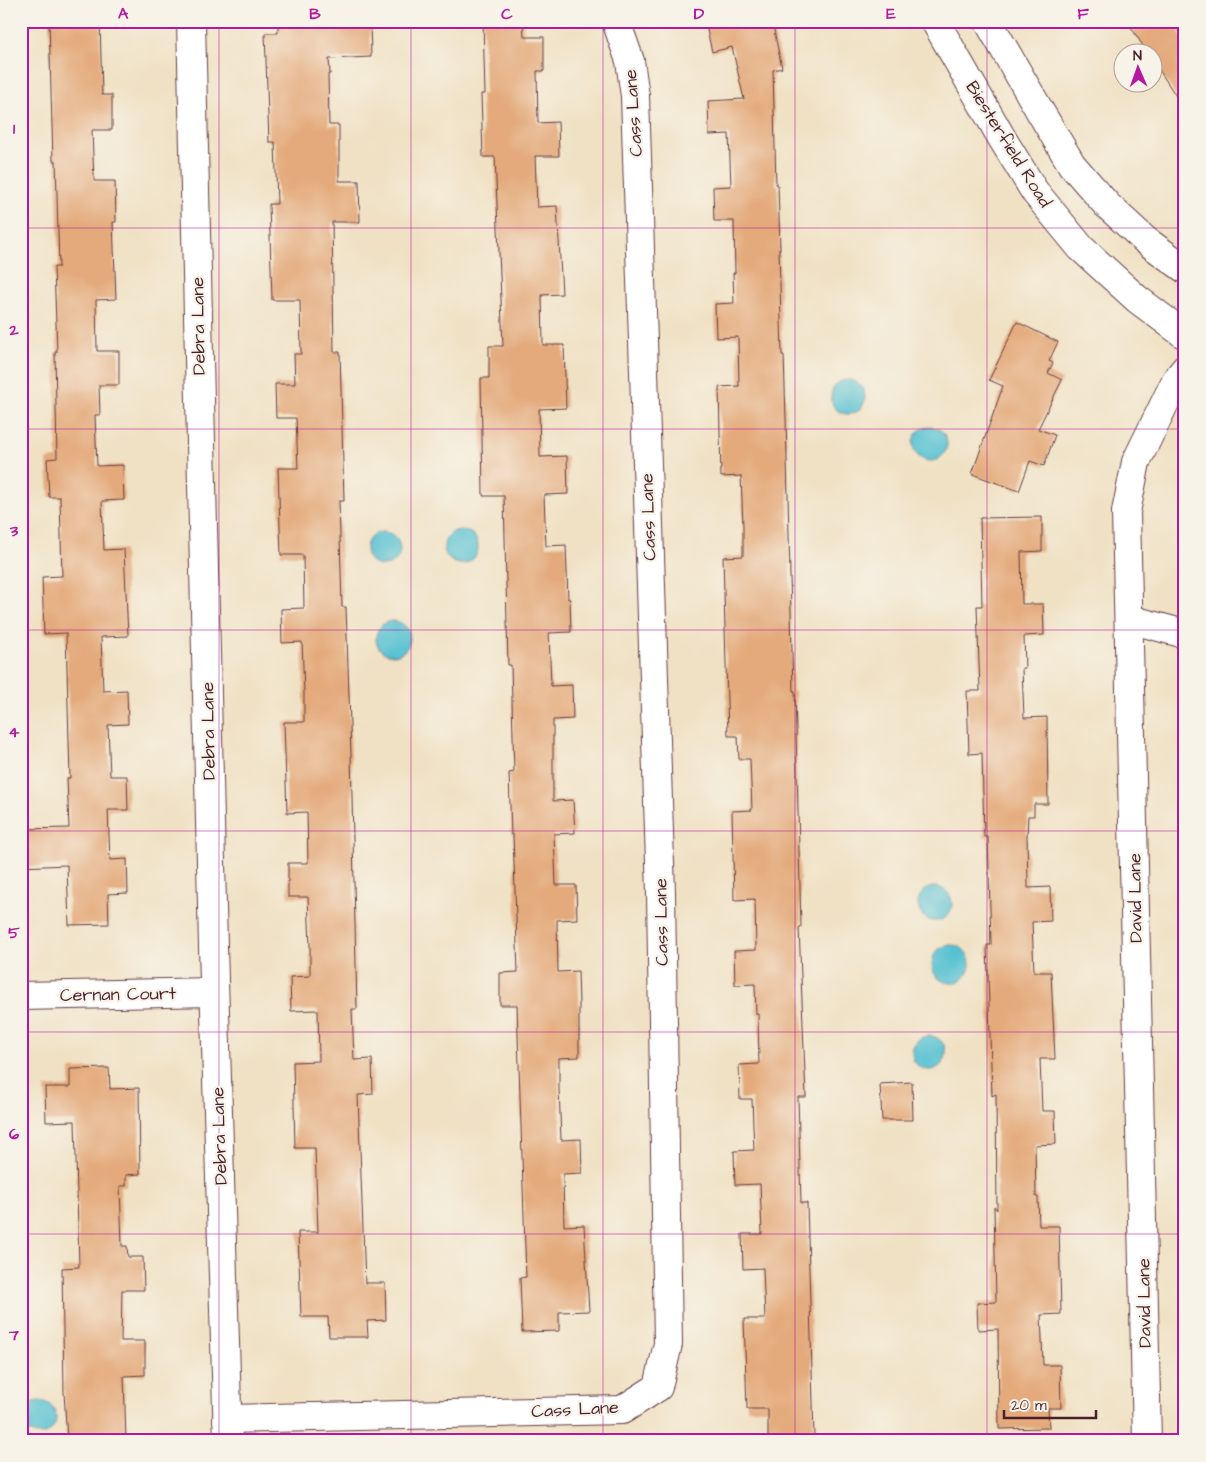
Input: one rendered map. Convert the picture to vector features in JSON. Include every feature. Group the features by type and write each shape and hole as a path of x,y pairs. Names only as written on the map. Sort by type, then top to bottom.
{"street":[{"name":"Debra Lane","path":"191,21 214,992 227,1430"},
{"name":"Cass Lane","path":"227,1430 622,1410 658,1387 668,1344 661,893 635,96 630,60 616,21"},
{"name":"Biesterfield Road","path":"935,21 1035,192 1081,248 1137,299 1185,335"},
{"path":"988,21 1072,165 1107,205 1145,240 1185,269"},
{"name":"David Lane","path":"1147,1441 1126,512 1136,462 1176,380 1185,369"},
{"path":"1129,618 1185,634"},
{"name":"Cernan Court","path":"21,996 214,992"}],"water":[{"path":"848,380 855,381 860,385 864,390 864,404 860,409 855,413 848,414 841,413 836,409 832,404 831,397 832,390 836,385 841,381"},
{"path":"930,427 937,428 942,432 946,437 946,451 942,456 937,460 930,461 923,460 918,456 914,451 913,444 914,437 918,432 923,428"},
{"path":"461,530 468,531 473,535 477,540 477,554 473,559 468,563 461,564 454,563 449,559 445,554 444,547 445,540 449,535 454,531"},
{"path":"383,532 395,537 400,549 395,561 383,566 371,561 366,549 371,537"},
{"path":"393,621 400,622 405,626 409,631 409,645 405,650 400,654 393,655 386,654 381,650 377,645 376,638 377,631 381,626 386,622"},
{"path":"935,887 947,892 952,904 947,916 935,921 923,916 918,904 923,892"},
{"path":"951,945 965,950 970,964 965,978 951,983 937,978 932,964 937,950"},
{"path":"929,1036 941,1041 946,1053 941,1065 929,1070 917,1065 912,1053 917,1041"},
{"path":"39,1401 46,1402 51,1406 55,1411 55,1425 51,1430 46,1434 39,1435 32,1434 27,1430 23,1425 22,1418 23,1411 27,1406 32,1402"}],"building":[{"path":"49,21 100,21 102,95 112,95 112,130 92,130 94,181 115,181 116,222 113,222 116,299 96,300 97,351 119,351 119,385 99,385 100,415 95,415 97,466 123,465 124,500 102,501 104,550 124,549 128,636 101,637 103,691 127,690 128,724 108,725 110,776 127,776 128,810 108,810 110,860 127,859 128,893 108,894 109,924 69,925 67,865 21,867 21,829 69,828 67,778 70,778 66,633 44,634 42,577 62,576 60,497 49,497 47,459 57,458 55,352 57,352 54,267 59,267 56,161 53,161"},
{"path":"278,21 370,21 371,57 329,59 330,74 328,74 329,125 339,125 339,181 359,181 360,222 332,222 334,352 340,352 344,501 339,501 342,607 346,607 351,754 357,1009 352,1009 354,1060 372,1059 373,1094 358,1095 365,1283 385,1283 386,1320 367,1321 368,1337 329,1337 328,1317 301,1317 298,1232 318,1232 315,1148 295,1148 293,1062 319,1061 318,1010 291,1011 290,977 310,976 310,946 308,897 288,897 288,863 308,863 307,812 287,813 284,722 304,722 304,692 302,642 282,643 281,609 304,608 303,555 281,555 278,468 298,468 296,418 276,418 275,384 295,384 294,354 301,354 300,300 272,300 269,204 277,204 275,142 269,142 265,33 278,33"},
{"path":"483,21 523,21 524,37 544,37 544,71 537,71 538,123 558,122 559,156 535,156 537,207 557,206 562,294 542,295 543,345 564,345 566,408 539,409 540,457 567,456 568,494 544,495 546,546 566,545 571,632 549,633 551,686 572,685 573,719 553,720 553,801 573,800 575,833 554,834 556,885 576,885 577,919 557,920 558,972 578,971 579,1003 579,1057 559,1058 559,1088 561,1140 581,1139 582,1173 563,1174 564,1226 584,1225 589,1311 559,1312 559,1331 522,1332 520,1278 526,1277 517,1005 500,1005 500,973 518,972 509,773 514,772 511,665 508,665 504,496 483,496 481,378 489,378 489,346 503,346 495,157 483,157 481,94 485,94"},
{"path":"705,21 772,21 782,68 773,70 782,355 784,355 793,691 795,691 801,927 799,928 806,1097 798,1097 801,1203 807,1203 814,1437 768,1439 768,1409 747,1409 744,1319 765,1319 763,1268 743,1269 742,1234 762,1234 760,1184 735,1185 734,1151 754,1150 752,1099 740,1099 739,1065 759,1064 758,1014 756,1014 755,984 735,985 734,951 756,950 755,899 734,900 732,811 752,810 750,759 739,759 738,736 728,736 723,557 743,556 743,526 741,476 721,477 719,387 739,386 738,337 716,338 715,304 734,303 734,221 714,221 713,187 731,186 729,134 709,135 708,101 744,99 732,47 712,52"},
{"path":"1127,21 1172,21 1185,40 1185,110 1164,77 1164,42 1141,42"},
{"path":"1017,322 1058,342 1049,361 1053,363 1048,373 1062,380 1038,429 1055,435 1044,466 1030,461 1019,491 972,474 1003,386 989,380"},
{"path":"1042,517 1042,551 1021,552 1022,604 1043,604 1044,635 1024,636 1025,668 1022,668 1024,718 1047,717 1048,804 1034,804 1034,816 1028,816 1028,888 1050,887 1051,921 1032,922 1034,972 1051,972 1055,1059 1040,1059 1042,1111 1055,1111 1056,1144 1035,1145 1036,1197 1038,1197 1039,1226 1059,1226 1061,1314 1041,1315 1043,1365 1060,1365 1061,1408 1048,1408 1049,1428 999,1429 998,1329 978,1330 977,1303 996,1302 994,1206 997,1210 996,1094 992,1096 987,945 991,945 988,837 984,837 982,753 969,754 967,691 980,691 977,606 982,606 980,518"},
{"path":"109,1068 110,1089 139,1088 140,1174 126,1175 126,1186 120,1186 122,1246 127,1246 128,1257 143,1257 144,1290 122,1290 121,1341 145,1341 145,1375 124,1376 126,1441 67,1441 64,1392 62,1268 79,1267 75,1121 46,1122 45,1087 70,1087 70,1069"},
{"path":"912,1082 913,1120 882,1120 880,1084"}]}
